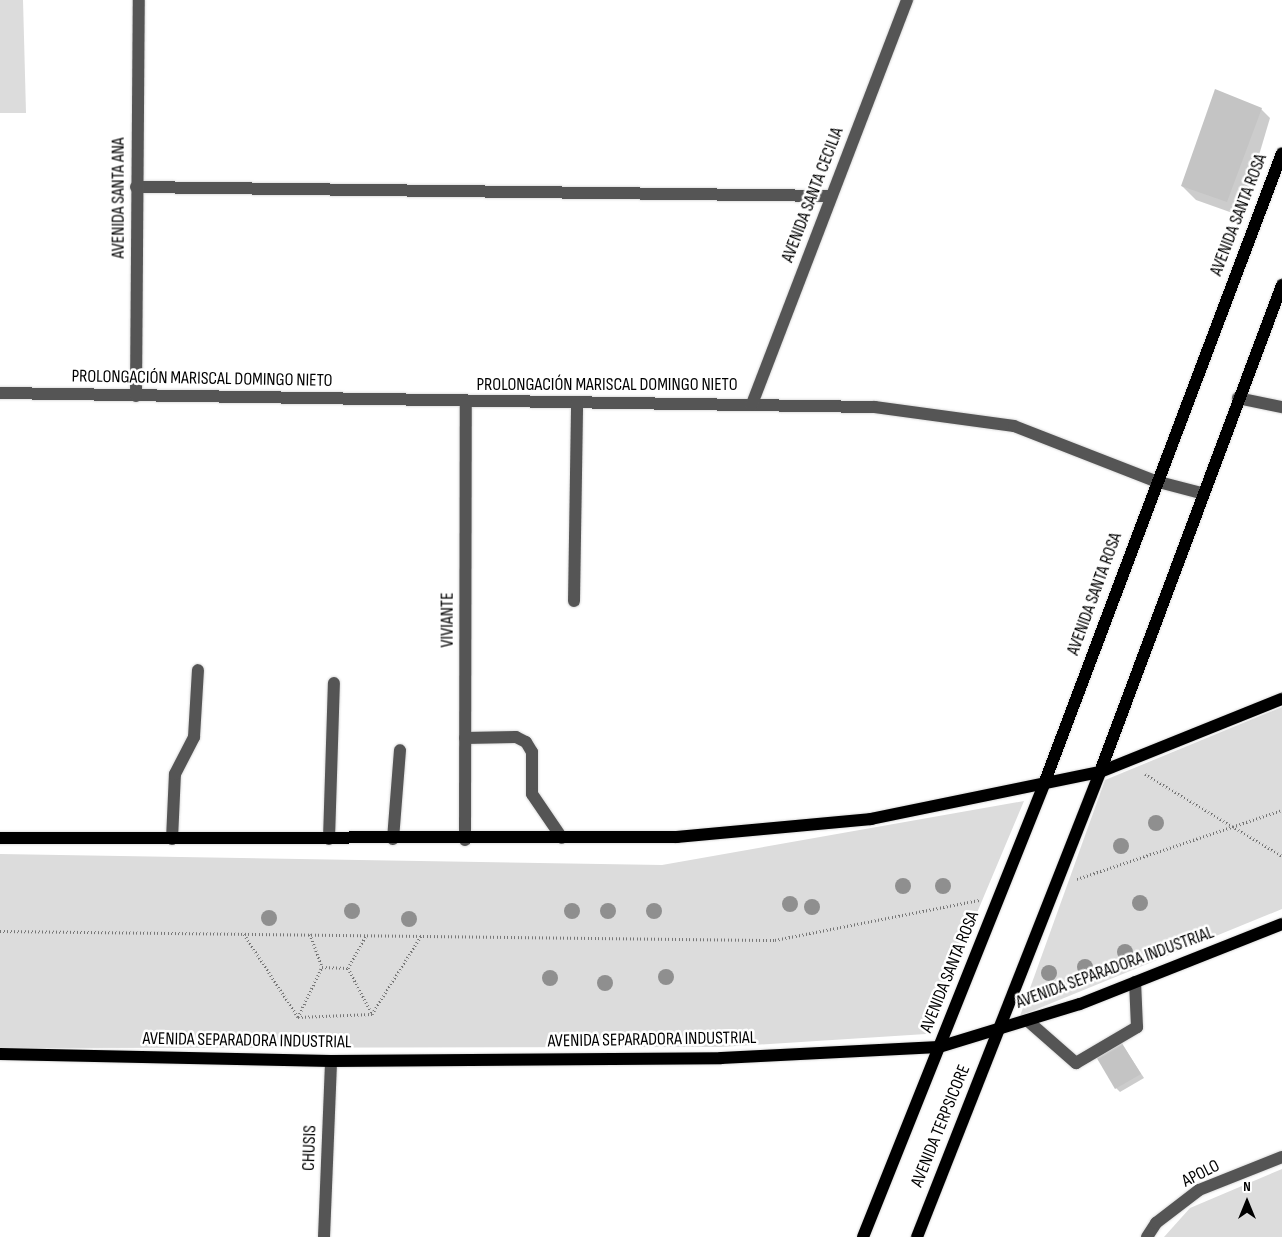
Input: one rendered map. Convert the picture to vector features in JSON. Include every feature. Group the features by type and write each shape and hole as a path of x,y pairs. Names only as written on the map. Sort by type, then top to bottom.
{"main road":[{"name":"AVENIDA SANTA ROSA","path":"940,1047 1044,784 1155,481 1282,153"},
{"path":"999,1029 1100,772 1201,493 1282,285"},
{"path":"0,838 465,840 677,837 871,819 1100,772 1282,699"},
{"name":"AVENIDA SEPARADORA INDUSTRIAL","path":"0,1054 331,1061 721,1058 940,1047 1028,1020 1135,982 1282,924"},
{"name":"AVENIDA TERPSICORE","path":"917,1237 999,1029"},
{"name":"AVENIDA TERPSICORE","path":"863,1237 940,1047"}],"street":[{"name":"AVENIDA SANTA ANA","path":"136,396 136,187 139,0"},
{"name":"AVENIDA SANTA CECILIA","path":"752,404 907,0"},
{"path":"136,187 831,196"},
{"name":"PROLONGACIÓN MARISCAL DOMINGO NIETO","path":"0,393 874,407 1014,426 1155,481 1201,493"},
{"path":"1238,398 1282,408"},
{"name":"VIVIANTE","path":"465,840 466,401"},
{"path":"574,601 577,402"},
{"path":"172,839 175,774 194,737 198,670"},
{"path":"329,839 334,684"},
{"path":"465,738 516,737 526,742 532,752 532,794 562,838"},
{"path":"393,839 400,750"},
{"path":"1028,1020 1076,1063 1137,1027 1135,982"},
{"name":"CHUSIS","path":"324,1237 331,1061"},
{"name":"APOLO","path":"1146,1237 1156,1223 1199,1190 1282,1157"}],"path":[{"path":"1124,762 1239,826 1282,856"},
{"path":"1055,886 1239,826 1282,810"},
{"path":"0,931 775,940 999,896"},
{"path":"243,934 298,1016"},
{"path":"298,1016 322,967 310,934"},
{"path":"348,968 366,935"},
{"path":"372,1014 421,936"},
{"path":"322,967 348,968"},
{"path":"348,968 372,1014"},
{"path":"298,1016 372,1014"}],"shaded area":[{"path":"0,0 23,0 26,113 0,113"},
{"path":"1282,707 1282,909 1020,1016 1105,780"},
{"path":"1024,801 926,1034 721,1047 0,1048 0,854 662,865"},
{"path":"1282,1169 1282,1237 1164,1237 1190,1208"}],"building":[{"path":"1215,89 1262,108 1227,202 1181,186"},
{"path":"1120,1040 1141,1074 1115,1089 1095,1055"}]}
